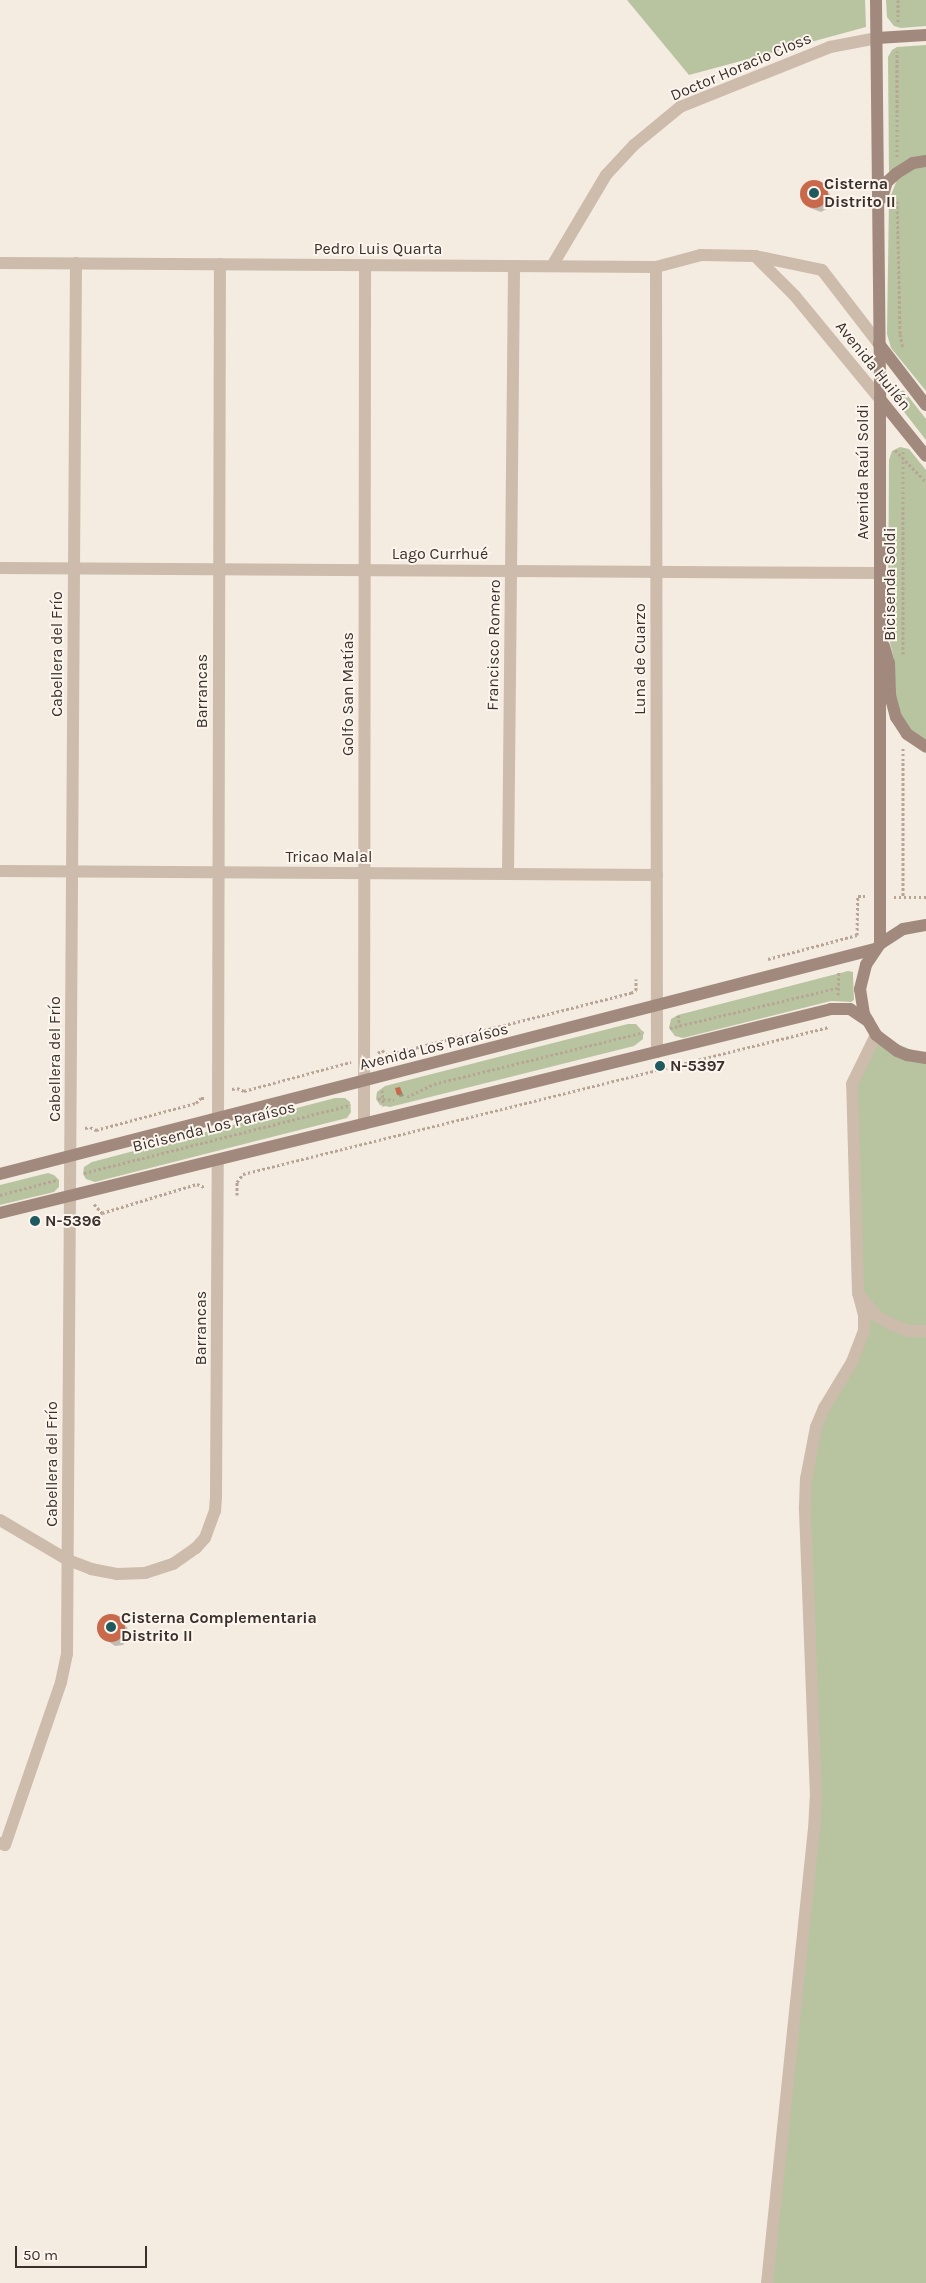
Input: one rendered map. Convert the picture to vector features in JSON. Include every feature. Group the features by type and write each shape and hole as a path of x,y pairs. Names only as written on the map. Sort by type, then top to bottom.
{"main road":[{"name":"Avenida Raúl Soldi","path":"876,0 880,399 878,947"},
{"name":"Doctor Horacio Closs","path":"877,38 926,34"},
{"path":"878,218 882,195 888,182 906,166 926,161"},
{"name":"Avenida Huilén","path":"879,344 926,405"},
{"name":"Avenida Huilén","path":"880,399 926,456"},
{"path":"880,629 889,663 890,695 896,717 907,734 926,747"},
{"name":"Avenida Los Paraísos","path":"0,1174 657,1007 878,947 904,929 926,925"},
{"path":"878,947 866,964 861,981 861,998 868,1021 876,1035 897,1051 926,1058"},
{"path":"0,1213 836,1008 850,1009 868,1021"}],"street":[{"name":"Doctor Horacio Closs","path":"552,266 606,175 634,145 680,107 830,47 877,38"},
{"name":"Pedro Luis Quarta","path":"0,263 656,267 702,255 754,256 822,270"},
{"name":"Avenida Huilén","path":"754,256 795,296 880,399"},
{"name":"Cabellera del Frío","path":"2,1844 64,1673 67,1645 76,263"},
{"name":"Barrancas","path":"218,1119 220,264"},
{"name":"Golfo San Matías","path":"364,1124 365,265"},
{"name":"Francisco Romero","path":"508,874 514,266"},
{"name":"Luna de Cuarzo","path":"656,267 657,1052"},
{"name":"Avenida Huilén","path":"822,270 879,344"},
{"name":"Lago Currhué","path":"0,568 880,573"},
{"name":"Tricao Malal","path":"0,871 657,874"},
{"path":"767,2283 816,1797 805,1506 806,1479 816,1427 824,1408 852,1362 864,1331 864,1315 858,1293 852,1084 876,1035"},
{"name":"Barrancas","path":"0,1520 68,1560 90,1569 131,1574 145,1573 173,1564 196,1548 205,1538 211,1526 216,1498 218,1160"},
{"path":"858,1293 878,1316 893,1325 909,1331 926,1331"}],"path":[{"path":"898,0 898,27"},
{"path":"897,166 898,48"},
{"path":"897,199 900,334 904,353"},
{"name":"Bicisenda Soldi","path":"903,447 903,662"},
{"path":"894,449 926,482"},
{"path":"903,746 903,897"},
{"path":"761,961 857,935 858,896 869,896"},
{"path":"893,896 926,897"},
{"path":"839,974 837,988 840,1000"},
{"path":"384,1060 387,1055 631,993 636,990 636,979"},
{"path":"636,986 643,986"},
{"path":"670,1028 837,988"},
{"path":"678,1015 681,1032"},
{"path":"237,1195 237,1182 243,1174 834,1025"},
{"path":"637,1029 638,1034"},
{"path":"376,1099 401,1099 434,1084 643,1032"},
{"path":"377,1054 382,1050 387,1055"},
{"path":"240,1096 244,1091 351,1062"},
{"path":"382,1087 383,1107"},
{"path":"232,1089 237,1088 244,1091"},
{"path":"85,1128 90,1127 96,1130 196,1103 201,1098 207,1098"},
{"name":"Bicisenda Los Paraísos","path":"83,1174 351,1105"},
{"path":"236,1169 243,1174"},
{"path":"0,1195 59,1180"},
{"path":"83,1225 102,1212 197,1184 205,1188"},
{"path":"94,1204 102,1212"}],"green space":[{"path":"627,0 865,0 866,27 689,75"},
{"path":"886,0 926,0 926,26 901,28 894,26 887,17"},
{"path":"926,45 926,156 889,173 888,57 892,50 897,47"},
{"path":"926,166 926,391 891,348 887,334 889,200 897,180 914,168"},
{"path":"904,391 926,419 926,440 894,399 895,392"},
{"path":"900,447 909,449 926,470 926,742 906,726 896,701 894,659 888,634 889,460 892,451"},
{"path":"848,971 853,972 854,1000 851,1002 831,1001 683,1038 675,1036 669,1028 671,1019 678,1015"},
{"path":"628,1024 636,1024 643,1032 643,1039 634,1046 390,1107 380,1105 376,1099 377,1092 385,1086"},
{"path":"876,1035 926,1056 926,2283 767,2283 814,1830 810,1451 859,1346 852,1084"},
{"path":"335,1098 345,1098 350,1102 351,1112 347,1118 95,1182 86,1179 83,1174 84,1167 92,1162"},
{"path":"48,1173 54,1175 59,1180 59,1187 54,1192 0,1205 0,1185"}],"building":[{"name":"Cisterna Distrito II","path":"814,180 824,184 828,194 824,204 814,208 804,204 800,194 804,184"},
{"path":"400,1087 402,1094 397,1095 395,1088"},
{"name":"Cisterna Complementaria Distrito II","path":"111,1614 121,1618 125,1628 121,1638 111,1642 101,1638 97,1628 101,1618"}],"place":[{"name":"Cisterna Distrito II","path":"814,193"},
{"name":"N-5397","path":"660,1066"},
{"name":"N-5396","path":"35,1221"},
{"name":"Cisterna Complementaria Distrito II","path":"111,1627"}]}
